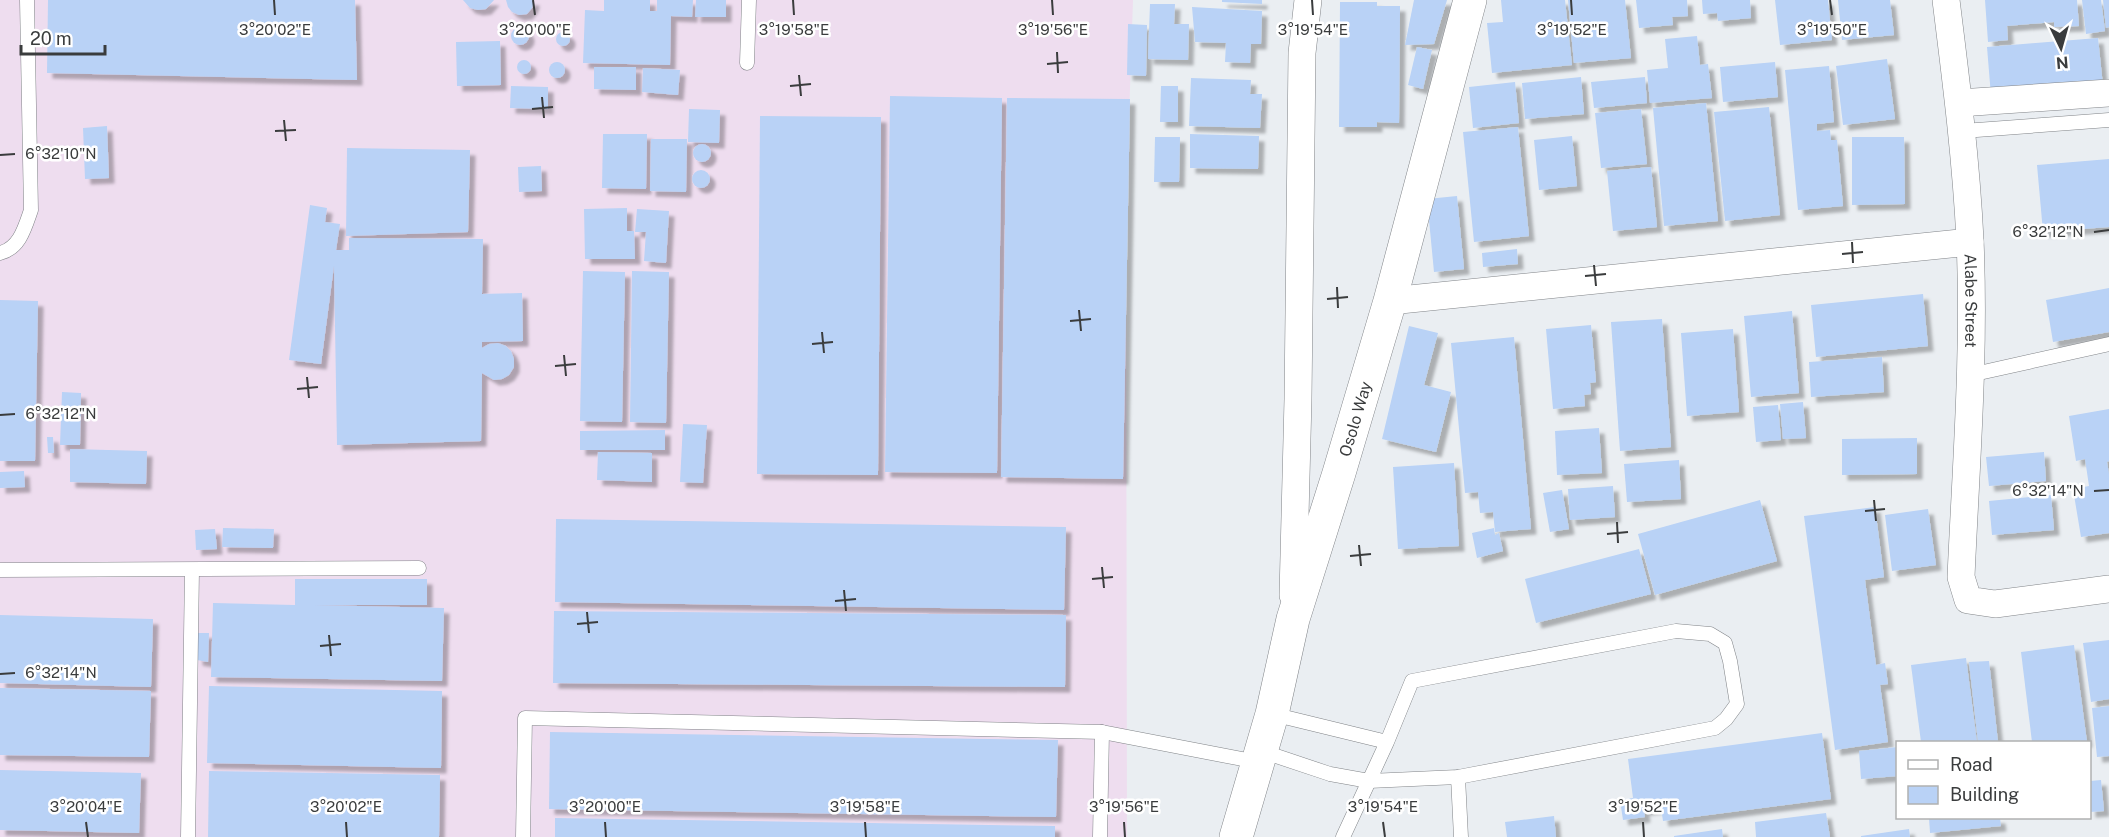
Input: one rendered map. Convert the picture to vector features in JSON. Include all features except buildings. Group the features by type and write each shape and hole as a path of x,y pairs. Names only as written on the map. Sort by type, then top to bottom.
{"main road":[{"name":"Osolo Way","path":"1236,837 1272,714 1293,619 1390,301 1470,0"}],"street":[{"path":"1293,619 1302,53 1308,0"},
{"name":"Alabe Street","path":"1947,0 1963,131 1970,242 1970,375 1960,577 1968,600 1995,604 2109,589"},
{"path":"1959,103 2109,93"},
{"path":"1390,301 1970,242"}],"lane":[{"path":"0,253 9,251 21,236 31,210 27,0"},
{"path":"747,63 749,0"},
{"path":"1963,131 2109,120"},
{"path":"1970,375 2109,344"},
{"path":"0,570 419,568"},
{"path":"188,837 192,570"},
{"path":"523,837 525,718 1102,732 1260,757 1370,781 1458,777 1715,728 1726,719 1737,704 1725,643 1710,634 1676,631 1412,681 1370,781 1343,837"},
{"path":"1272,714 1387,742"},
{"path":"1100,837 1102,732"},
{"path":"1458,777 1461,837"}],"shaded area":[{"path":"0,0 1133,0 1126,207 1127,837 0,837"}]}
